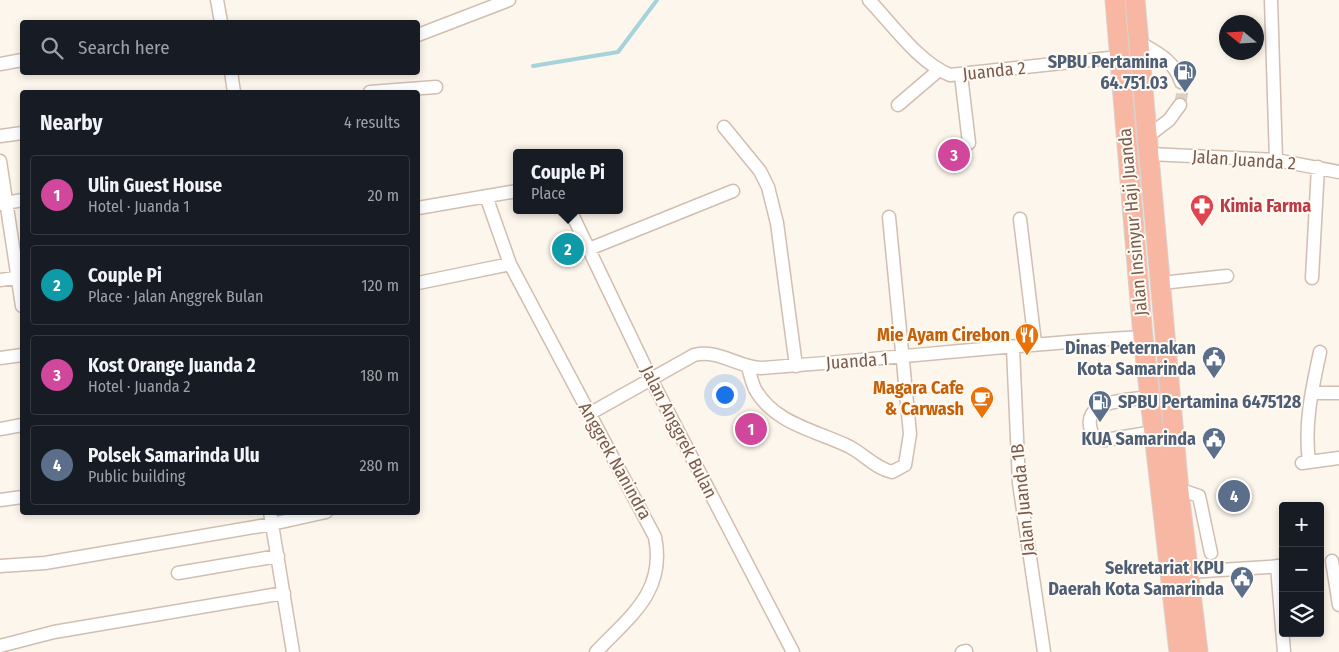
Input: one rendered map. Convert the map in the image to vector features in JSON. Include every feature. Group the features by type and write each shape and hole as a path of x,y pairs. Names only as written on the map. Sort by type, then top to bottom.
{"highway":[{"name":"Jalan Insinyur Haji Juanda","path":"1115,0 1118,57 1143,337 1179,652"},
{"name":"Jalan Insinyur Haji Juanda","path":"1135,0 1178,489 1198,652"},
{"path":"1160,491 1178,489"}],"street":[{"path":"217,0 221,20"},
{"path":"420,35 509,0"},
{"name":"Juanda 2","path":"869,0 922,57 939,70 950,75 1118,57"},
{"path":"1271,0 1276,160"},
{"path":"1139,42 1167,59 1177,70 1181,82"},
{"path":"0,64 20,60"},
{"path":"898,105 939,70"},
{"path":"231,75 234,90"},
{"path":"961,75 969,143"},
{"path":"396,90 436,87"},
{"path":"1148,145 1180,104"},
{"path":"724,127 760,171 768,187 777,223 796,366"},
{"path":"0,136 20,133"},
{"name":"Jalan Juanda 2","path":"1148,145 1276,160 1339,172"},
{"path":"0,162 3,203 20,273"},
{"path":"1312,278 1318,167"},
{"path":"589,249 733,191"},
{"path":"420,208 513,192"},
{"name":"Anggrek Nanindra","path":"486,196 510,264 588,414 653,531 658,558 655,576 648,596 596,652"},
{"path":"3,203 20,200"},
{"name":"Jalan Anggrek Bulan","path":"572,214 651,379 792,652"},
{"path":"748,367 756,390 773,410 796,425 851,447 879,469 892,472 905,464 910,434 889,217"},
{"path":"1020,220 1035,343"},
{"path":"420,283 510,264"},
{"path":"1161,283 1227,276"},
{"path":"0,280 20,277"},
{"name":"Juanda 1","path":"588,414 694,355 706,352 748,367 796,366 1013,348 1035,343 1143,337"},
{"name":"Jalan Juanda 1B","path":"1013,348 1019,483 1044,652"},
{"path":"1320,352 1308,420 1305,463 1339,458"},
{"path":"0,358 20,355"},
{"path":"1318,393 1339,393"},
{"path":"1150,397 1100,406 1092,413 1090,426 1097,440 1154,432"},
{"path":"0,429 20,425"},
{"path":"1178,489 1200,496 1211,553"},
{"path":"0,500 20,497"},
{"path":"0,566 45,563 271,518 298,515"},
{"path":"271,518 293,652"},
{"path":"178,573 278,556"},
{"path":"1331,561 1339,605"},
{"path":"1188,572 1279,566"},
{"path":"1281,592 1284,652"},
{"path":"0,646 54,632 284,593"}],"waterway":[{"path":"533,66 618,52 657,0"}],"tunnel":[{"path":"1180,105 1182,94 1181,82"}],"place":[{"name":"SPBU Pertamina 64.751.03","path":"1185,93"},
{"name":"Kost Orange Juanda 2","path":"954,155"},
{"name":"Kimia Farma","path":"1202,227"},
{"name":"Couple Pi","path":"568,249"},
{"name":"Mie Ayam Cirebon","path":"1027,356"},
{"name":"Dinas Peternakan Kota Samarinda","path":"1214,379"},
{"name":"Magara Cafe & Carwash","path":"982,419"},
{"name":"SPBU Pertamina 6475128","path":"1100,423"},
{"name":"Ulin Guest House","path":"751,429"},
{"name":"KUA Samarinda","path":"1214,460"},
{"name":"Polsek Samarinda Ulu","path":"1234,496"},
{"name":"Sekretariat KPU Daerah Kota Samarinda","path":"1242,599"}]}
